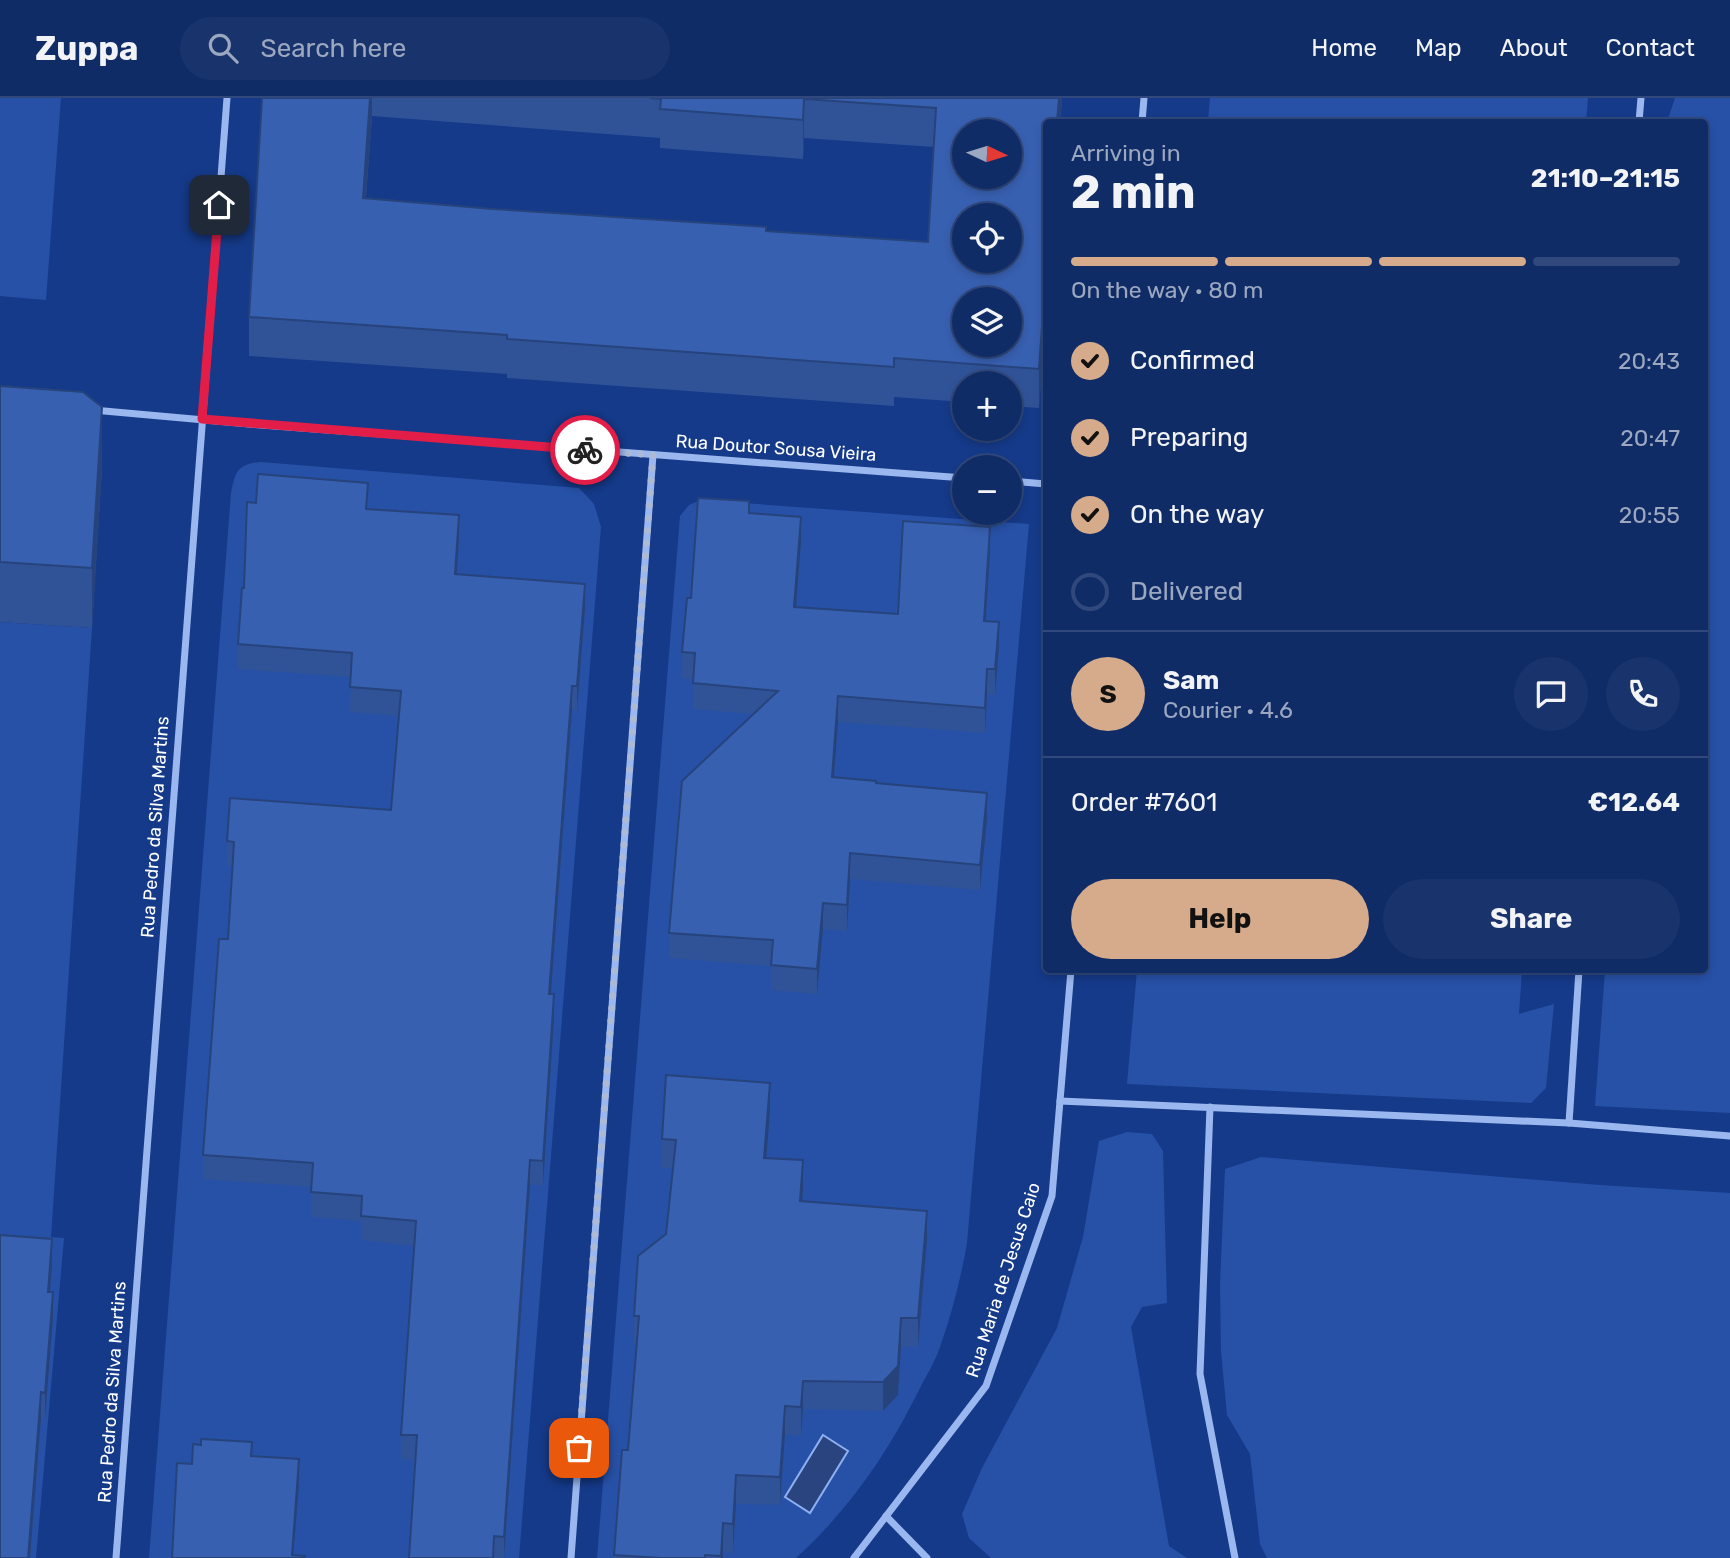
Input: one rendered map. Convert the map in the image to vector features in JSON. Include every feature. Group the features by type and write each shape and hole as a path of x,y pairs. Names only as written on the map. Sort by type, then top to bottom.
{"street":[{"name":"Rua Pedro da Silva Martins","path":"116,1558 227,98"},
{"path":"1142,119 1144,98"},
{"path":"1639,119 1641,98"},
{"name":"Rua Doutor Sousa Vieira","path":"82,409 952,477"},
{"path":"571,1558 653,455"},
{"path":"1022,482 1043,484"},
{"name":"Rua Maria de Jesus Caio","path":"854,1558 986,1386 1052,1196 1071,973"},
{"path":"1569,1123 1579,973"},
{"path":"1060,1101 1569,1123 1730,1136"},
{"path":"1210,1107 1200,1374 1235,1558"},
{"path":"886,1516 927,1558"}],"shaded area":[{"path":"0,98 61,98 46,300 0,296"},
{"path":"1210,98 1588,98 1586,119 1208,119"},
{"path":"1675,98 1730,98 1730,1113 1595,1106 1605,973 1708,973 1708,119 1668,119"},
{"path":"261,462 579,488 594,504 601,527 519,1558 149,1558 231,493 239,470"},
{"path":"701,500 952,518 952,525 1029,524 967,1243 962,1269 940,1347 894,1436 850,1501 796,1558 597,1558 680,516 689,505"},
{"path":"0,622 92,628 51,1237 64,1238 36,1558 0,1558"},
{"path":"1137,973 1522,973 1519,1014 1554,1004 1546,1088 1531,1103 1127,1084"},
{"path":"1127,1132 1152,1134 1163,1151 1167,1303 1142,1307 1131,1327 1169,1546 1187,1558 991,1558 969,1538 962,1514 982,1468 1057,1328 1083,1237 1099,1141"},
{"path":"1261,1157 1730,1193 1730,1558 1267,1558 1260,1544 1250,1454 1227,1415 1221,1351 1220,1285 1225,1169"},
{"path":"823,1435 848,1451 810,1513 785,1497"}],"building":[{"path":"262,98 370,98 363,198 766,227 766,231 928,242 936,108 804,99 803,120 660,109 661,99 650,98 1059,98 1057,119 1043,119 1043,312 1039,369 894,358 894,367 507,339 507,335 249,317"},
{"path":"0,386 83,392 102,407 92,568 0,562"},
{"path":"258,474 368,483 366,509 459,515 455,574 585,584 577,686 572,686 549,994 554,994 543,1161 530,1160 504,1537 494,1536 493,1558 409,1558 417,1435 401,1435 416,1221 361,1216 362,1196 311,1192 313,1163 203,1155 219,939 228,939 234,842 227,841 230,798 391,810 401,691 350,687 352,653 238,644 244,588 247,502 256,503"},
{"path":"698,498 749,501 749,513 801,517 794,607 898,614 903,521 990,527 984,621 999,622 995,669 987,669 985,708 838,696 832,777 987,793 980,865 850,853 847,905 823,903 817,969 771,965 773,940 669,933 682,781 778,691 693,683 695,653 682,652 687,598 691,598"},
{"path":"666,1075 770,1083 764,1158 803,1160 800,1201 927,1211 918,1318 901,1318 898,1366 883,1382 803,1381 801,1407 785,1406 780,1477 736,1475 733,1524 723,1523 721,1556 705,1555 705,1558 614,1555 622,1450 628,1450 639,1316 634,1316 638,1256 666,1234 676,1140 662,1139"},
{"path":"0,1235 52,1239 48,1292 53,1292 45,1393 41,1392 28,1558 0,1558"},
{"path":"201,1439 252,1442 251,1456 299,1459 292,1555 305,1558 172,1558 177,1463 192,1464 193,1444 201,1445"}],"way so far":[{"path":"579,1448 653,455 585,450"}],"route":[{"path":"219,205 202,419 585,450"}]}
